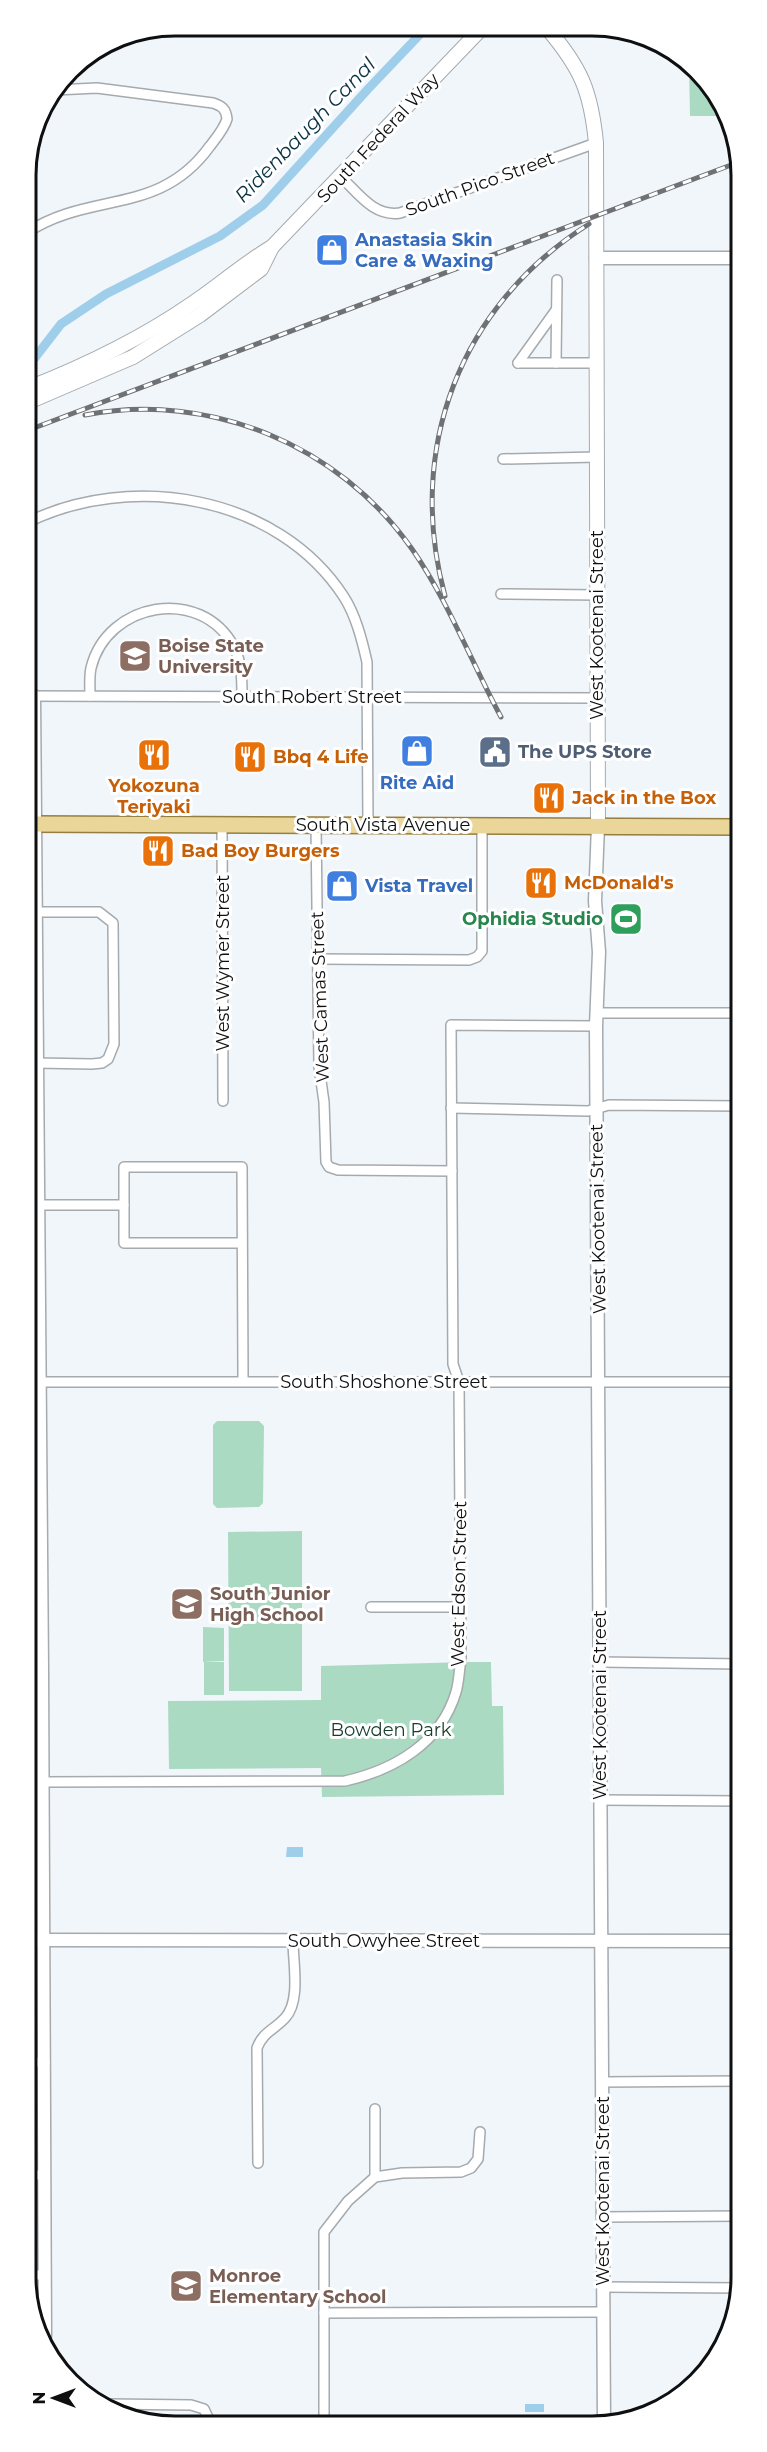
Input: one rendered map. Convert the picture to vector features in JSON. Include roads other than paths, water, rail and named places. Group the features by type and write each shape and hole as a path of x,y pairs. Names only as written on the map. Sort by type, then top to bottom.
{"main road":[{"name":"South Federal Way","path":"36,385 80,368 141,337 194,303 243,264 272,247 474,36"},
{"name":"West Kootenai Street","path":"554,36 570,55 592,103 596,143 598,826"},
{"name":"South Federal Way","path":"36,399 132,357 200,315 261,269 272,247"},
{"name":"South Vista Avenue","path":"36,824 731,827"}],"street":[{"path":"36,226 49,218 69,211 162,189 180,179 204,154 227,119 222,106 213,103 98,88 65,90"},
{"name":"South Pico Street","path":"341,177 374,210 387,215 400,213 596,143"},
{"path":"596,258 731,258"},
{"path":"556,363 557,280"},
{"path":"556,310 518,363 597,363"},
{"path":"503,459 597,457"},
{"path":"36,520 87,502 155,496 208,504 262,524 301,548 345,599 362,639 367,662 369,697 368,825"},
{"path":"501,594 597,595"},
{"path":"90,696 91,669 100,644 118,624 141,612 167,608 194,612 216,626 233,646 242,671 242,697"},
{"name":"South Robert Street","path":"36,696 597,698"},
{"name":"West Wymer Street","path":"222,825 223,1101"},
{"name":"West Camas Street","path":"316,825 319,1067 324,1102 325,1155 329,1167 338,1170 452,1171"},
{"path":"317,959 469,960 477,957 482,951 482,826"},
{"name":"West Kootenai Street","path":"598,826 595,901 599,952 596,1026 604,2415"},
{"path":"36,897 36,918"},
{"path":"36,1276 38,1205 36,1063 102,1063 108,1059 114,1044 113,923 99,912 37,912"},
{"path":"597,1013 731,1013"},
{"name":"West Edson Street","path":"43,1782 314,1783 345,1781 371,1775 417,1751 441,1722 456,1693 461,1660 459,1382 453,1364 451,1025 596,1026"},
{"path":"451,1108 588,1111 609,1105 731,1106"},
{"path":"242,1243 124,1243 124,1167 242,1167 243,1381"},
{"path":"38,1205 124,1205"},
{"name":"South Shoshone Street","path":"36,1382 731,1382"},
{"path":"36,1434 42,1595 45,2327"},
{"path":"36,1522 41,1522"},
{"path":"36,1595 42,1595"},
{"path":"371,1606 461,1607"},
{"path":"600,1662 731,1664"},
{"path":"600,1800 731,1801"},
{"name":"South Owyhee Street","path":"36,1940 731,1941"},
{"path":"258,2163 257,2048 261,2038 268,2030 283,2021 293,2003 293,1941"},
{"path":"36,2062 45,2062"},
{"path":"602,2082 731,2080"},
{"path":"375,2109 375,2178"},
{"path":"324,2416 324,2232 348,2201 375,2178 402,2173 461,2172 471,2168 478,2159 480,2132"},
{"path":"36,2175 45,2175"},
{"path":"603,2217 731,2216"},
{"path":"36,2275 45,2275"},
{"path":"603,2287 731,2288"},
{"path":"324,2313 604,2312"},
{"path":"119,2404 191,2405 204,2409 207,2416"}],"water":[{"path":"287,1847 303,1847 303,1857 286,1857"},
{"path":"525,2404 544,2404 544,2412 525,2412"}],"waterway":[{"name":"Ridenbaugh Canal","path":"36,356 61,324 106,294 220,236 263,205 418,36"}],"railway":[{"path":"36,427 731,165"},
{"path":"445,596 434,541 432,487 439,435 454,385 476,339 506,296 544,257 589,224"},
{"path":"85,415 132,410 179,411 224,419 268,434 309,455 348,481 382,512 425,568 501,717"}],"place":[{"name":"Anastasia Skin Care & Waxing","path":"332,250"},
{"name":"Boise State University","path":"135,656"},
{"name":"Rite Aid","path":"417,751"},
{"name":"The UPS Store","path":"495,752"},
{"name":"Yokozuna Teriyaki","path":"154,755"},
{"name":"Bbq 4 Life","path":"250,757"},
{"name":"Jack in the Box","path":"549,798"},
{"name":"Bad Boy Burgers","path":"158,851"},
{"name":"McDonald's","path":"541,883"},
{"name":"Vista Travel","path":"342,886"},
{"name":"Ophidia Studio","path":"626,919"},
{"name":"South Junior High School","path":"187,1604"},
{"name":"Monroe Elementary School","path":"186,2286"}],"park label":[{"name":"Bowden Park","path":"391,1730"}]}
